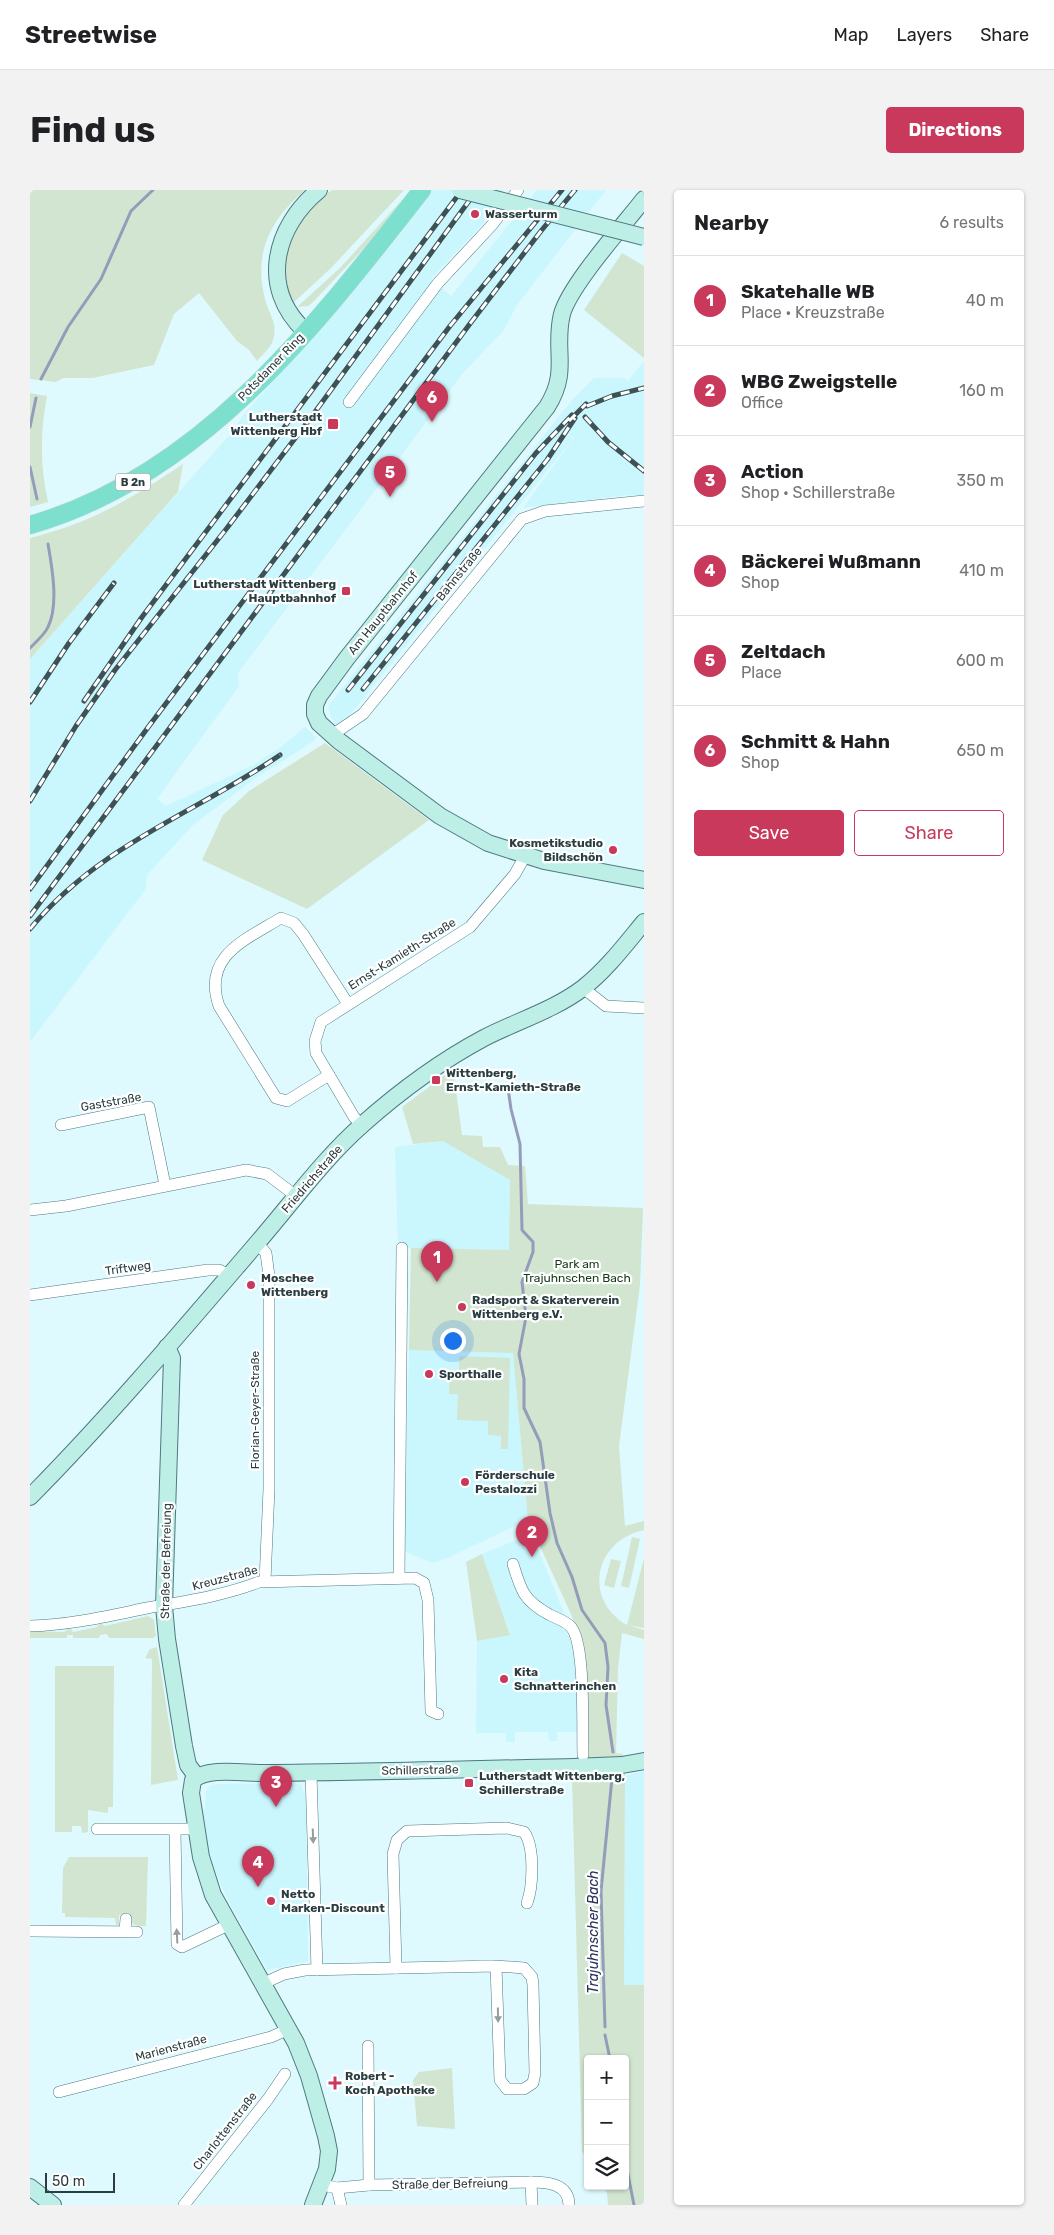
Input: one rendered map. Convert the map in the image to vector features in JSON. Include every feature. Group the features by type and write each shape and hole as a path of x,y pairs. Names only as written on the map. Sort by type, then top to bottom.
{"main road":[{"name":"Potsdamer Ring","path":"30,525 98,500 160,465 226,412 305,331 370,256 422,190"}],"street":[{"path":"305,331 295,322 285,306 278,285 277,265 280,245 289,225 301,207 320,190"},
{"path":"460,190 644,237"},
{"path":"349,402 438,283 492,225 518,190"},
{"name":"Am Hauptbahnhof","path":"644,199 578,285 565,307 560,326 559,382 547,407 319,696 315,705 315,714 321,725 332,735 451,823 488,843 525,856 592,872 644,880"},
{"name":"Bahnstraße","path":"332,735 363,714 522,519 545,511 644,501"},
{"name":"Ernst-Kamieth-Straße","path":"361,1125 354,1117 316,1053 317,1031 327,1017 470,927 515,874 525,856"},
{"name":"Ernst-Kamieth-Straße","path":"329,1075 287,1101 276,1098 219,1006 214,991 218,968 222,958 232,948 281,918 294,923 303,934 348,1004"},
{"name":"Friedrichstraße","path":"30,1497 168,1347 328,1157 361,1125 401,1093 461,1051 564,1000 583,988 611,962 644,922"},
{"path":"583,988 606,1006 644,1008"},
{"name":"Gaststraße","path":"61,1125 149,1107 166,1185"},
{"path":"30,1210 66,1206 230,1172 254,1170 274,1178 296,1196"},
{"name":"Florian-Geyer-Straße","path":"257,1243 266,1253 269,1276 269,1489 265,1581"},
{"path":"399,1578 402,1248"},
{"name":"Triftweg","path":"30,1296 208,1270 219,1270 230,1275"},
{"name":"Straße der Befreiung","path":"168,1347 172,1358 164,1606 167,1639 183,1744 188,1765 197,1777"},
{"path":"513,1564 527,1598 536,1608 571,1626 577,1640 580,1655 583,1756"},
{"name":"Kreuzstraße","path":"30,1626 72,1624 232,1592 265,1581 415,1578 424,1583 426,1590 431,1711 438,1714"},
{"name":"Schillerstraße","path":"197,1777 214,1772 311,1773 600,1766 644,1761"},
{"path":"311,1773 317,1970"},
{"path":"197,1777 191,1788 196,1829 206,1874 228,1925 288,2029 305,2065 326,2136 330,2186 341,2205"},
{"path":"396,1968 393,1854 397,1840 407,1831 507,1828 524,1832 530,1846 531,1891 527,1903"},
{"path":"98,1829 196,1829"},
{"path":"175,1830 177,1944 182,1947 187,1946 228,1925"},
{"path":"30,1931 131,1931 126,1919"},
{"path":"262,1984 291,1972 317,1970 496,1966 524,1968 532,1977 535,2073 533,2082 524,2090 508,2089 500,2080 496,1966"},
{"name":"Marienstraße","path":"59,2092 271,2036 288,2029"},
{"path":"368,2046 369,2185"},
{"name":"Charlottenstraße","path":"184,2205 268,2099 285,2074"},
{"path":"531,2182 532,2205"},
{"name":"Straße der Befreiung","path":"330,2186 543,2182 557,2185 569,2197 569,2205"},
{"path":"30,2186 53,2205"},
{"path":"313,2205 330,2186"}],"shaded area":[{"path":"432,190 504,190 483,224 431,279 451,296 537,190 606,190 517,305 504,330 463,373 238,673 239,686 157,799 166,806 253,765 277,750 305,727 316,737 314,741 256,778 193,825 147,875 145,890 30,1042 30,659 234,430 242,416 337,310"},
{"path":"644,361 644,496 628,495 523,508 574,438 557,426 573,439 339,728 331,717 328,706 573,399 594,378 624,378 628,381"},
{"path":"443,1141 510,1180 509,1250 398,1248 395,1147"},
{"name":"Förderschule Pestalozzi","path":"409,1350 513,1353 528,1520 447,1558 432,1563 404,1551"},
{"path":"532,1534 566,1618 561,1626 571,1639 575,1653 578,1732 557,1732 557,1741 549,1741 548,1732 515,1732 515,1742 506,1742 506,1733 476,1733 477,1641 510,1634 482,1554"},
{"path":"644,1771 644,1985 624,1985 625,1776"},
{"path":"296,1783 301,1785 306,1797 308,1961 267,1970 229,1902 212,1865 203,1811 205,1808 206,1791 211,1785 221,1784"}],"green space":[{"path":"30,190 305,190 293,201 274,225 263,252 261,266 262,282 275,331 270,346 257,361 249,350 237,341 199,293 174,314 154,365 92,378 63,378 56,382 30,379"},
{"path":"333,190 404,190 330,269 294,302 286,288 284,272 285,255 290,239 308,210"},
{"path":"411,190 384,227 313,302 308,306 297,307 340,268"},
{"path":"622,253 644,266 644,358 584,310"},
{"path":"30,393 47,396 42,449 43,475 48,502 30,507"},
{"path":"183,464 178,492 30,659 30,538 92,517 128,499"},
{"path":"325,743 429,820 307,909 202,860 223,815 249,791"},
{"name":"Park am Trajuhnschen Bach","path":"453,1069 462,1135 482,1136 483,1147 500,1147 508,1165 525,1166 528,1204 643,1208 640,1285 619,1446 625,1526 644,1521 644,1530 627,1536 614,1545 605,1558 600,1572 600,1586 604,1601 613,1614 627,1625 644,1558 644,1628 628,1625 644,1630 644,1639 622,1633 618,1669 616,1753 623,1754 625,1776 624,1985 644,1985 644,2205 608,2205 605,2190 629,2190 629,2055 584,2055 584,2154 582,2151 572,1778 588,1777 583,1647 571,1614 528,1520 513,1353 409,1350 411,1248 509,1250 510,1180 443,1141 413,1144 402,1107"},
{"path":"459,1356 510,1358 508,1449 501,1449 501,1436 488,1435 488,1421 457,1420 458,1394 449,1394 450,1370 459,1370"},
{"path":"632,1537 640,1539 629,1588 621,1586"},
{"path":"482,1554 510,1635 477,1641 466,1562"},
{"path":"611,1559 621,1561 614,1588 604,1585"},
{"path":"148,1616 154,1620 156,1636 153,1638 109,1638 107,1634 100,1635 99,1638 73,1638 73,1635 67,1635 67,1638 30,1638 30,1631 64,1632 70,1628 73,1632 97,1627 100,1623 105,1626"},
{"path":"157,1647 178,1780 151,1785 152,1659 145,1658 150,1649"},
{"path":"55,1666 114,1666 113,1807 108,1807 108,1813 88,1810 88,1832 82,1833 81,1826 72,1826 72,1832 55,1832"},
{"path":"69,1857 148,1857 146,1926 134,1925 129,1916 119,1915 119,1925 116,1925 115,1918 65,1917 65,1913 62,1913 63,1868"},
{"path":"452,2068 455,2129 417,2126 413,2080 419,2072"}],"waterway":[{"path":"41,379 68,327 101,279 131,211 153,190"},
{"path":"30,427 36,398"},
{"path":"30,467 37,499"},
{"path":"30,648 47,630 53,608 54,586 48,544"},
{"name":"Trajuhnscher Bach","path":"508,1088 520,1144 522,1230 533,1242 533,1252 522,1282 526,1317 519,1354 524,1379 524,1408 540,1442 550,1513 557,1543 572,1577 582,1610 605,1643 608,1667 606,1705 613,1752"},
{"name":"Trajuhnscher Bach","path":"605,2027 601,1891 612,1778"},
{"name":"Trajuhnscher Bach","path":"605,2035 609,2055"},
{"name":"Trajuhnscher Bach","path":"629,2179 634,2205"}],"railway":[{"path":"84,701 142,617 462,190"},
{"path":"30,801 76,726 115,670 312,416 477,190"},
{"path":"30,889 149,726 450,326 562,190"},
{"path":"30,916 469,325 575,190"},
{"path":"587,406 612,396 644,388"},
{"path":"569,421 586,404"},
{"path":"348,690 536,453 572,415"},
{"path":"585,417 608,442 644,471"},
{"path":"363,689 547,460 575,418"},
{"path":"30,702 69,643 114,583"},
{"path":"30,929 57,900 86,875 117,853 280,755"}],"place":[{"name":"Wasserturm","path":"475,214"},
{"name":"Schmitt & Hahn","path":"432,422"},
{"name":"Lutherstadt Wittenberg Hbf","path":"333,424"},
{"name":"Zeltdach","path":"390,497"},
{"name":"Lutherstadt Wittenberg Hauptbahnhof","path":"346,591"},
{"name":"Kosmetikstudio Bildschön","path":"613,850"},
{"name":"Wittenberg, Ernst-Kamieth-Straße","path":"436,1080"},
{"name":"Skatehalle WB","path":"437,1282"},
{"name":"Moschee Wittenberg","path":"251,1285"},
{"name":"Radsport & Skaterverein Wittenberg e.V.","path":"462,1307"},
{"name":"Sporthalle","path":"429,1374"},
{"name":"Förderschule Pestalozzi","path":"465,1482"},
{"name":"WBG Zweigstelle","path":"532,1557"},
{"name":"Kita Schnatterinchen","path":"504,1679"},
{"name":"Lutherstadt Wittenberg, Schillerstraße","path":"469,1783"},
{"name":"Action","path":"276,1807"},
{"name":"Bäckerei Wußmann","path":"258,1887"},
{"name":"Netto Marken-Discount","path":"271,1901"},
{"name":"Robert - Koch Apotheke","path":"335,2083"}]}
